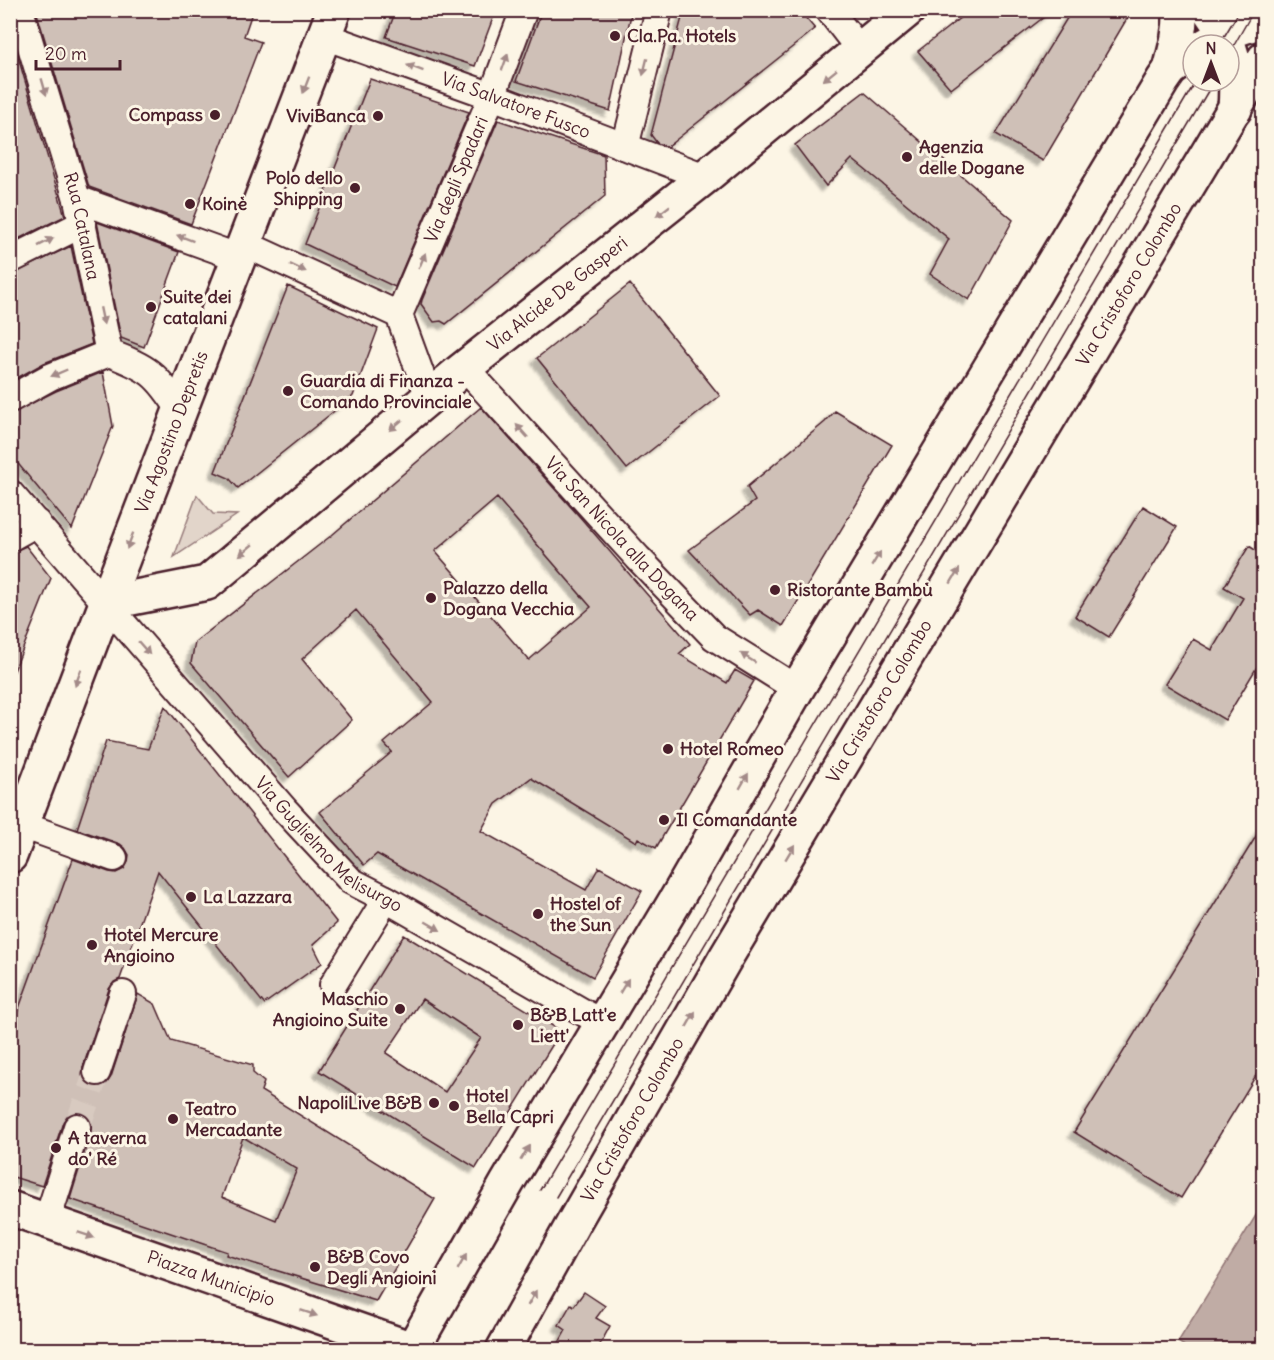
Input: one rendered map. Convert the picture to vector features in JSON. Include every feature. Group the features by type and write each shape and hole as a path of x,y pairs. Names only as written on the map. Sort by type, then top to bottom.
{"main road":[{"name":"Via Alcide De Gasperi","path":"106,603 207,583 429,397 705,177 908,10"},
{"path":"412,1349 797,689 1181,61 1176,45 1180,10"},
{"path":"1235,109 1236,68 1213,30 1263,20"},
{"name":"Via Agostino Depretis","path":"10,856 329,23"},
{"name":"Via Cristoforo Colombo","path":"503,1350 731,949 1263,60"},
{"name":"Piazza Municipio","path":"10,1209 412,1349"},
{"path":"433,1350 440,1299"}],"street":[{"name":"Rua Catalana","path":"21,10 77,199 110,353"},
{"name":"Via degli Spadari","path":"399,315 492,96 524,10"},
{"path":"625,147 658,10"},
{"path":"829,10 861,50"},
{"name":"Via Salvatore Fusco","path":"329,23 492,96 705,177"},
{"path":"77,199 242,251 399,315 429,397"},
{"path":"10,260 82,224"},
{"path":"10,399 50,377 110,353 153,373 180,410"},
{"name":"Via San Nicola alla Dogana","path":"465,368 638,558 714,637 797,689"},
{"name":"Via Guglielmo Melisurgo","path":"10,493 285,810 351,881 602,1023"},
{"path":"10,538 37,523"},
{"path":"22,825 114,858"},
{"path":"333,985 386,899"},
{"path":"97,1072 123,994"},
{"path":"47,1221 77,1127"}],"shaded area":[{"path":"197,495 213,514 237,515 174,557"},
{"path":"1263,1204 1263,1349 1189,1349 1178,1342"}],"building":[{"path":"36,10 253,10 244,36 261,42 191,224 89,187"},
{"path":"396,10 496,10 475,66 386,37"},
{"path":"542,10 632,10 610,111 516,81"},
{"path":"684,10 799,10 815,29 667,147 657,143 651,135"},
{"path":"970,10 1053,10 951,89 918,51"},
{"path":"1072,10 1132,10 1043,161 996,134"},
{"path":"10,30 65,216 10,243"},
{"name":"Polo dello Shipping","path":"370,79 469,112 395,287 305,244"},
{"path":"864,92 1013,220 969,300 930,274 949,239 852,159 826,186 795,145"},
{"path":"498,120 604,155 605,196 446,324 441,321 434,322 421,304 422,300"},
{"path":"97,222 179,252 144,347 121,338"},
{"path":"71,246 92,344 44,363 10,382 10,275"},
{"path":"630,284 720,396 627,469 537,358"},
{"path":"288,286 378,329 353,396 238,488 229,478 215,472"},
{"path":"103,372 113,426 72,529 10,454 10,414 56,391"},
{"path":"481,407 690,644 679,654 727,683 735,670 754,681 656,848 638,838 636,842 531,778 496,804 481,831 586,890 599,867 642,891 593,977 377,854 364,865 320,812 392,752 384,743 433,702 356,610 302,659 352,720 289,777 191,663 195,642 332,535","holes":["497,498 591,607 529,660 435,551"]},
{"path":"835,411 892,445 783,626 758,610 750,615 689,550 755,501 747,487"},
{"path":"1143,506 1177,527 1109,637 1075,616"},
{"path":"26,546 51,578 12,676 10,553"},
{"path":"1249,546 1263,555 1263,657 1225,720 1165,684 1193,639 1212,650 1243,598 1224,587"},
{"path":"165,706 337,923 313,945 322,963 264,1004 158,871 120,979 114,982 109,989 82,1076 93,1086 101,1087 107,1083 111,1077 138,994 155,1004 171,1041 253,1065 253,1073 264,1082 261,1091 435,1199 376,1301 226,1255 227,1252 70,1199 91,1131 88,1117 82,1113 73,1113 63,1122 42,1186 10,1176 10,1033 73,859 116,873 124,869 128,862 129,855 120,844 77,829 106,741 148,749","holes":["243,1137 297,1169 276,1220 222,1197"]},
{"path":"1263,825 1263,1064 1181,1198 1074,1132"},
{"path":"404,935 561,1031 476,1168 319,1071","holes":["422,999 481,1038 445,1092 386,1053"]},
{"path":"584,1292 605,1306 596,1318 610,1326 597,1350 555,1350 566,1330 559,1325 571,1304 574,1306"}],"tunnel":[{"path":"77,1127 97,1072"}],"tram line":[{"path":"1226,33 1240,10"},
{"path":"1241,33 1254,10"},
{"path":"540,1190 1189,93"},
{"path":"556,1197 1207,93"}],"place":[{"name":"Cla.Pa. Hotels","path":"615,36"},
{"name":"Compass","path":"215,115"},
{"name":"ViviBanca","path":"378,116"},
{"name":"Agenzia delle Dogane","path":"907,157"},
{"name":"Polo dello Shipping","path":"355,188"},
{"name":"Koinè","path":"190,204"},
{"name":"Suite dei catalani","path":"151,307"},
{"name":"Guardia di Finanza - Comando Provinciale","path":"288,391"},
{"name":"Ristorante Bambù","path":"775,590"},
{"name":"Palazzo della Dogana Vecchia","path":"431,598"},
{"name":"Hotel Romeo","path":"668,749"},
{"name":"Il Comandante","path":"664,820"},
{"name":"La Lazzara","path":"191,897"},
{"name":"Hostel of the Sun","path":"538,914"},
{"name":"Hotel Mercure Angioino","path":"92,945"},
{"name":"Maschio Angioino Suite","path":"400,1009"},
{"name":"B&B Latt'e Liett'","path":"518,1025"},
{"name":"NapoliLive B&B","path":"434,1103"},
{"name":"Hotel Bella Capri","path":"454,1106"},
{"name":"Teatro Mercadante","path":"173,1119"},
{"name":"A taverna do' Ré","path":"56,1148"},
{"name":"B&B Covo Degli Angioini","path":"315,1267"}]}
